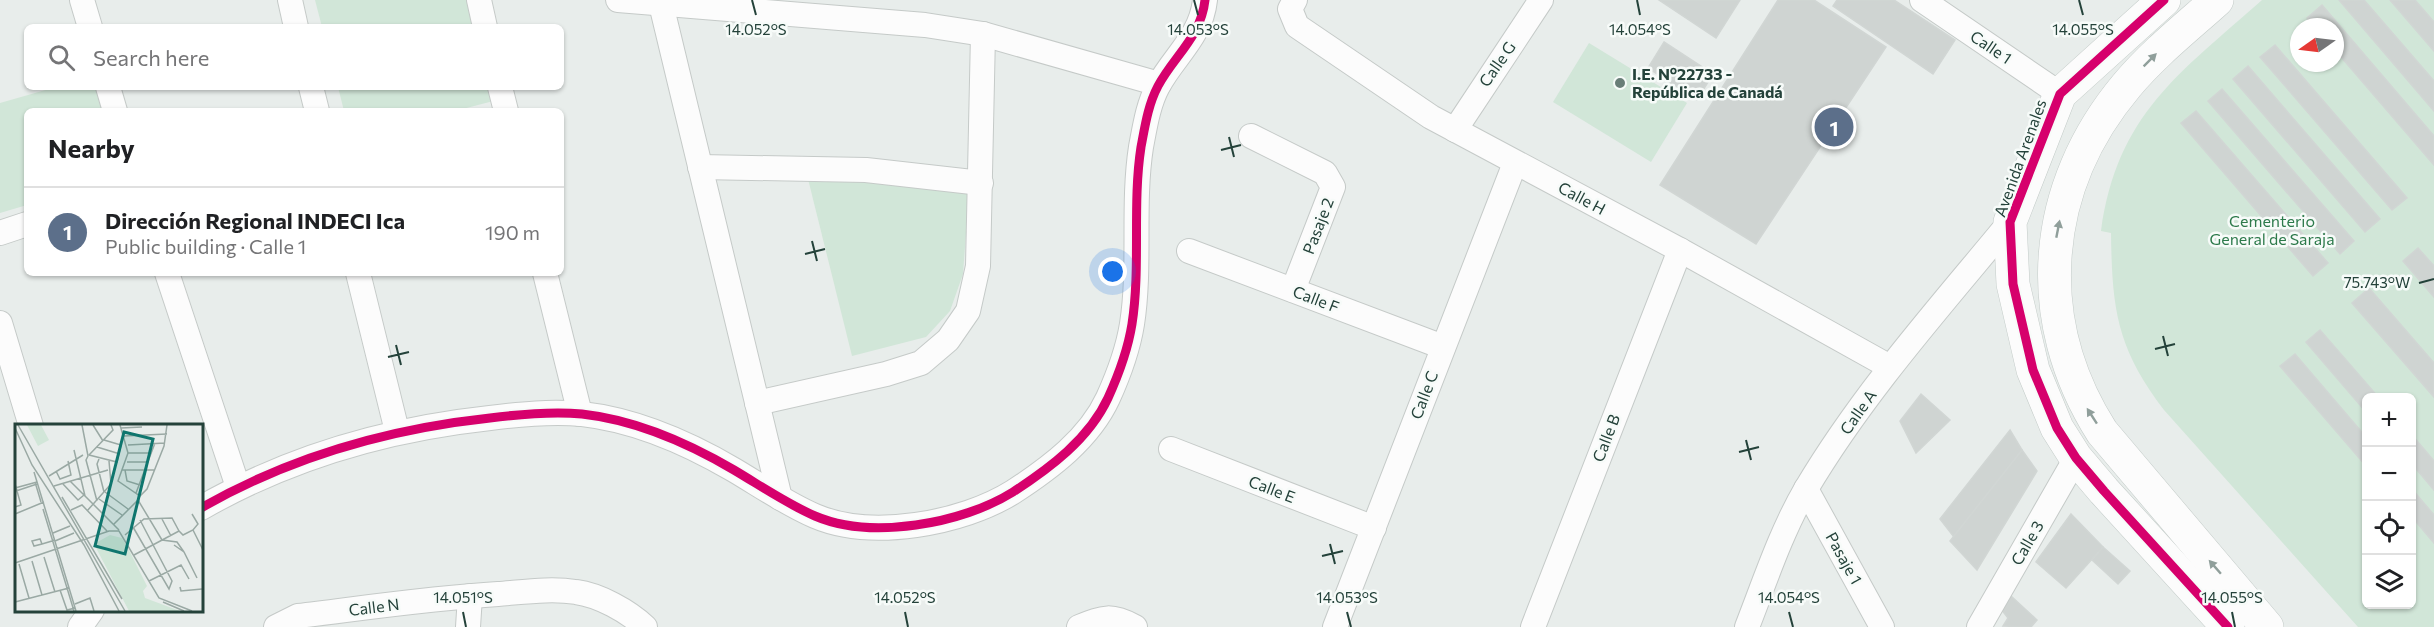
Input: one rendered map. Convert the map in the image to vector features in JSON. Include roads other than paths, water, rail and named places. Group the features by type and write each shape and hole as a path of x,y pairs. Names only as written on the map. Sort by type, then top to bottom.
{"street":[{"path":"82,0 89,24"},
{"path":"290,0 295,24"},
{"path":"479,0 484,24"},
{"path":"618,0 925,25 983,34 1159,84"},
{"path":"202,507 262,475 397,431 534,413 580,414 624,420 669,437 729,467 780,498 818,517 854,525 889,527 948,520 1004,497 1046,471 1090,428 1107,401 1118,374 1132,324 1138,164 1147,113 1159,84 1176,63 1203,17 1205,0"},
{"name":"Calle G","path":"1455,130 1541,0"},
{"name":"Calle 1","path":"1922,0 2060,93"},
{"name":"Avenida Arenales","path":"2164,0 2060,93 2010,222 2013,284 2033,370 2057,428 2076,458 2228,627"},
{"path":"2217,0 2151,58 2132,79 2091,140 2077,167 2064,203 2057,234 2053,270 2054,307 2072,376 2085,405 2102,432 2267,627"},
{"path":"661,2 780,498"},
{"name":"Calle H","path":"1293,4 1297,26 1431,117 1680,250 1890,367"},
{"path":"757,403 886,374 921,363 948,340 968,311 978,266 983,34"},
{"path":"109,90 114,108"},
{"path":"312,90 316,108"},
{"path":"501,90 505,108"},
{"name":"Pasaje 2","path":"1251,136 1325,173 1333,188 1293,290"},
{"name":"Calle C","path":"1335,627 1515,163"},
{"path":"700,166 866,170 981,183"},
{"name":"Calle A","path":"1747,627 1788,524 1806,489 1890,367 2010,222"},
{"path":"0,233 24,225"},
{"name":"Calle B","path":"1533,627 1680,250"},
{"name":"Calle F","path":"1189,252 1443,347"},
{"path":"168,276 238,487"},
{"path":"359,276 397,431"},
{"path":"546,276 580,414"},
{"path":"0,323 30,424"},
{"name":"Calle E","path":"1171,450 1374,528"},
{"name":"Calle 3","path":"1985,624 2076,458"},
{"name":"Pasaje 1","path":"1806,489 1882,627"},
{"name":"Calle N","path":"276,627 298,616 470,596 544,591 577,592 633,616 645,627"},
{"path":"468,627 470,596"},
{"path":"1079,627 1100,619 1126,622"}],"place":[{"name":"I.E. Nº22733 - República de Canadá","path":"1620,83"},
{"name":"Dirección Regional INDECI Ica","path":"1834,127"}],"park label":[{"name":"Cementerio General de Saraja","path":"2272,230"}]}
